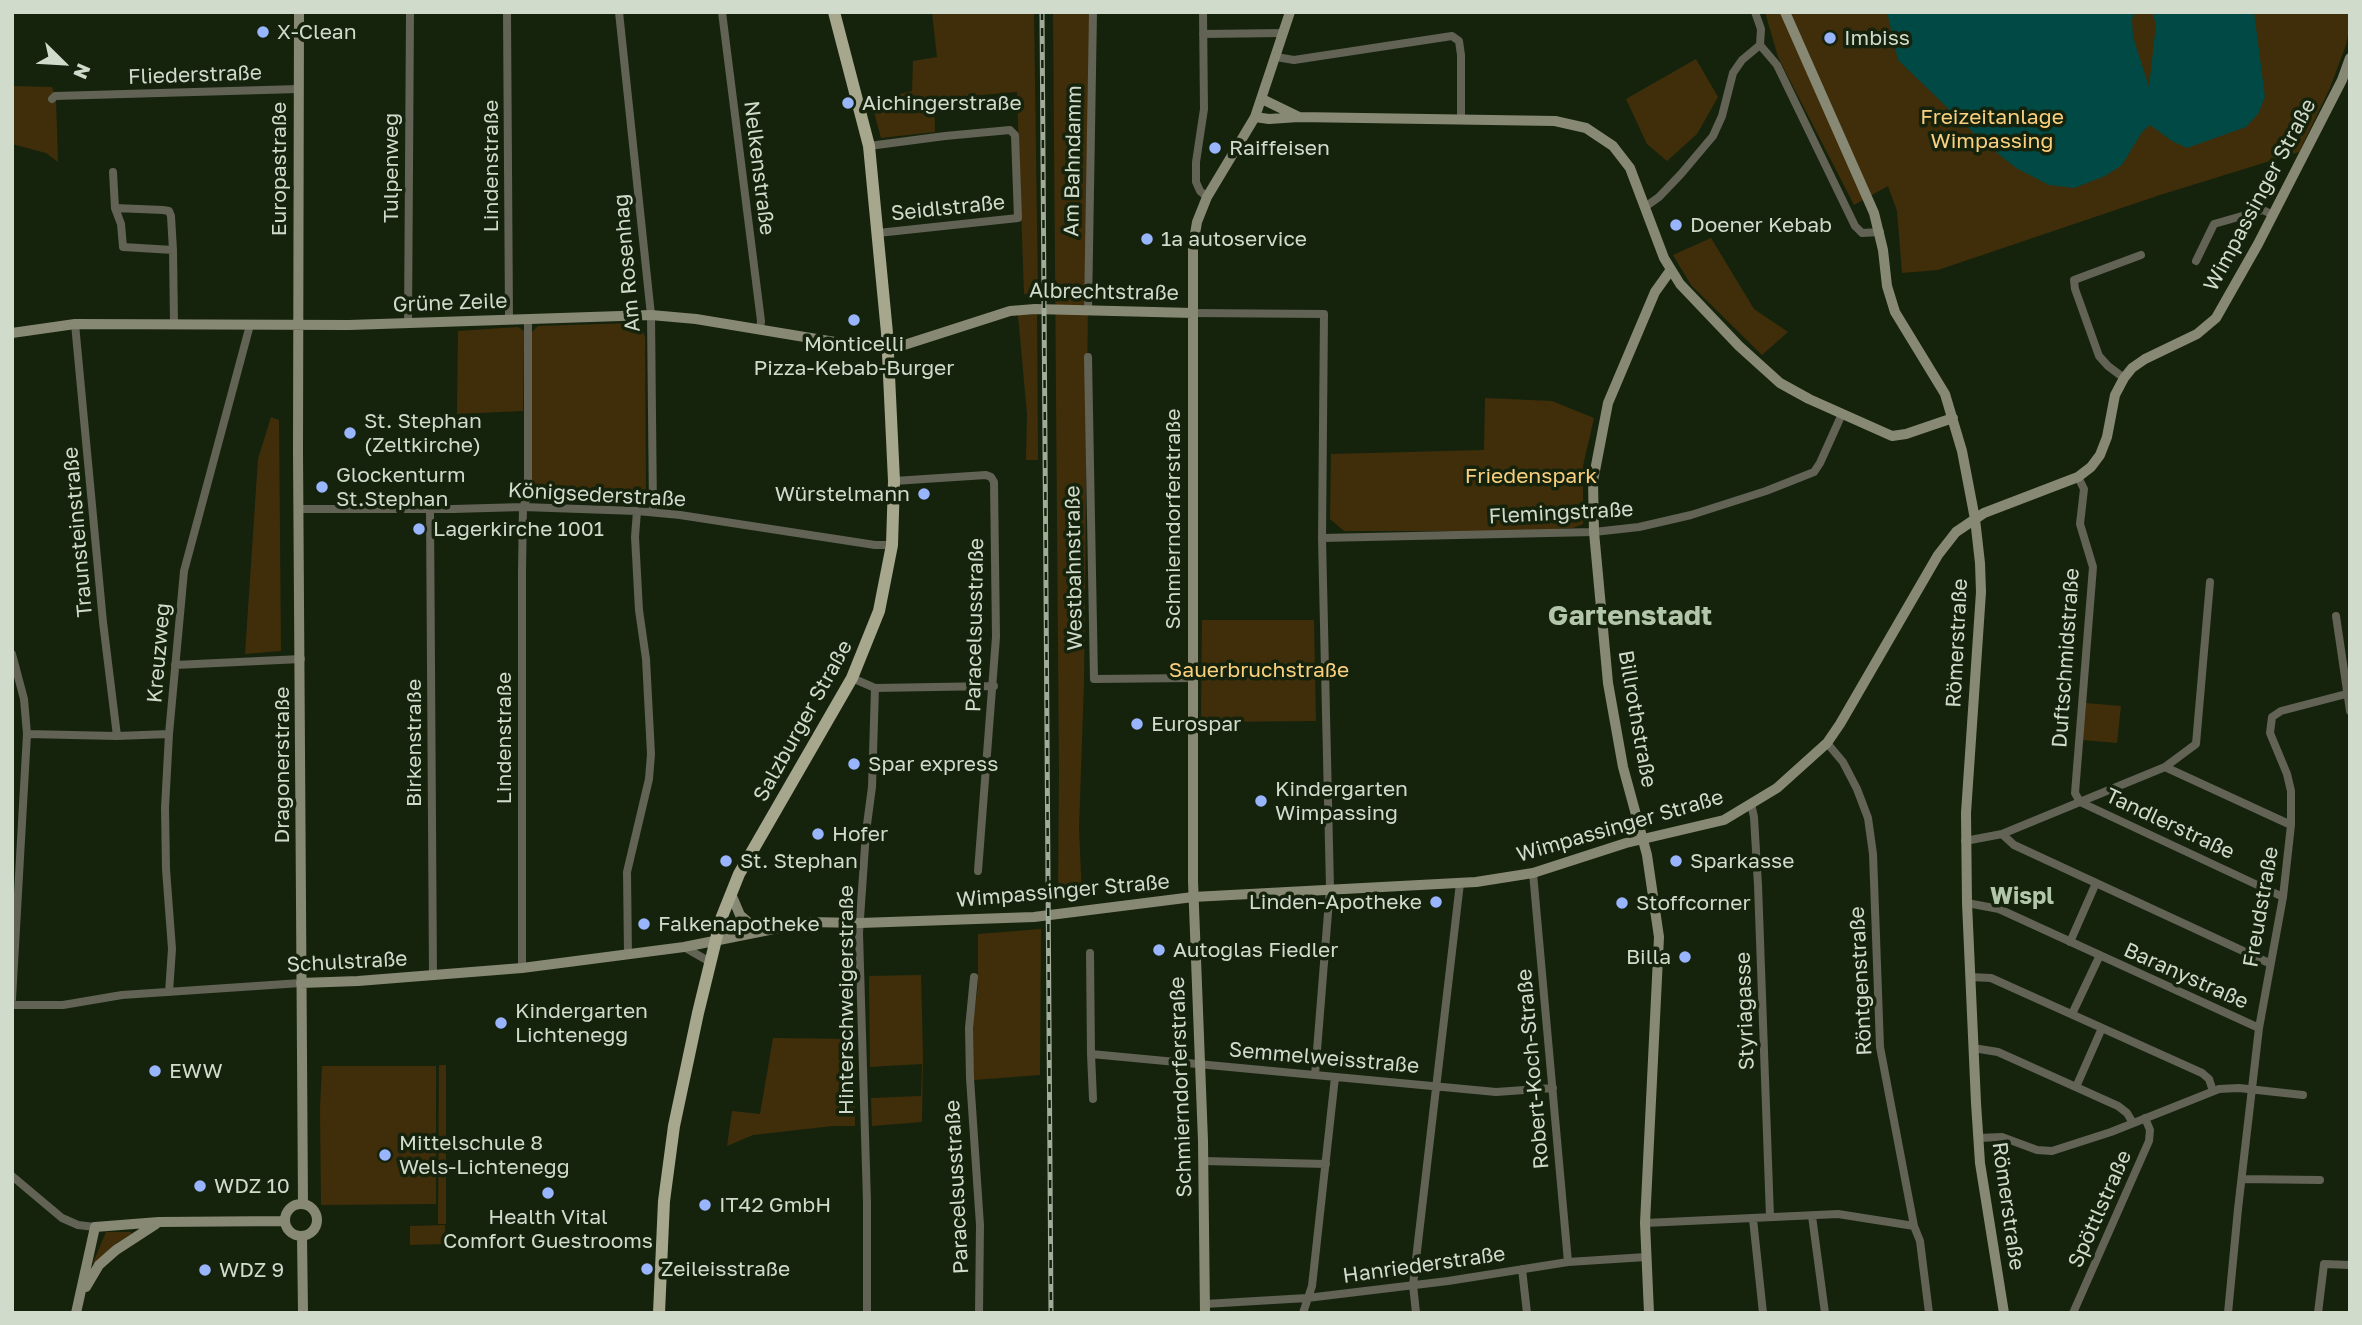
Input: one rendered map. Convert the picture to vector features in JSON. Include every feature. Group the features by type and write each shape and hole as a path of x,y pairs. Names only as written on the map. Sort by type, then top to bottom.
{"main road":[{"name":"Salzburger Straße","path":"659,1313 664,1201 674,1128 715,940 740,874 852,678 879,611 892,545 894,481 887,347 869,146 834,12"}],"street":[{"name":"Europastraße","path":"298,326 299,12"},
{"name":"Tulpenweg","path":"408,324 410,12"},
{"name":"Lindenstraße","path":"507,12 509,319"},
{"name":"Am Rosenhag","path":"619,12 651,315 653,512"},
{"name":"Nelkenstraße","path":"722,12 760,329"},
{"name":"Am Bahndamm","path":"1088,310 1093,12"},
{"path":"1203,12 1205,109 1196,162 1196,182 1207,197"},
{"name":"Albrechtstraße","path":"887,347 901,346 1010,311 1193,313 1193,246 1197,222 1207,197 1255,117 1290,12"},
{"path":"1755,12 1761,29 1760,45 1777,65 1855,226 1862,233 1880,232"},
{"name":"Römerstraße","path":"1785,12 1861,181 1880,232 1887,286 1895,312 1945,394 1953,418 1975,519 1981,592 1965,841 1967,903 1978,1138 2004,1313"},
{"path":"1203,34 1283,33"},
{"path":"1276,57 1294,60 1452,36 1459,41 1461,55 1461,120"},
{"path":"1645,207 1659,197 1707,145 1722,116 1733,74 1742,60 1760,45"},
{"name":"Wimpassinger Straße","path":"715,940 809,922 860,923 1034,916 1193,897 1492,880 1533,873 1643,840 1724,820 1777,788 1827,743 1846,715 1938,555 1955,533 1975,519 2014,500 2078,477 2091,467 2100,455 2107,437 2115,395 2132,368 2197,334 2216,318 2238,283 2342,80 2350,58"},
{"name":"Fliederstraße","path":"52,99 55,96 299,89"},
{"path":"1262,99 1299,117"},
{"path":"1255,117 1555,121 1586,128 1613,146 1625,161 1670,271 1703,310 1772,376 1789,388 1886,433 1899,436 1953,418"},
{"name":"Seidlstraße","path":"869,146 1010,130 1015,135 1018,218 878,233"},
{"path":"114,172 115,208 121,224 123,247 173,250"},
{"path":"115,208 169,211 173,250 174,323"},
{"path":"2196,261 2214,224 2263,210 2273,215"},
{"path":"2124,378 2099,356 2074,280 2141,255"},
{"name":"Billrothstraße","path":"1649,1313 1645,1223 1659,960 1656,916 1643,840 1617,740 1608,683 1592,481 1606,410 1655,292 1670,271"},
{"path":"1193,313 1324,314 1322,538 1329,888 1315,1075"},
{"name":"Schmierndorferstraße","path":"1193,313 1193,897 1204,1161 1205,1308"},
{"name":"Grüne Zeile","path":"12,333 75,324 298,326 651,315 696,319 859,346 887,347"},
{"name":"Lindenstraße","path":"522,968 523,507 528,496 528,319"},
{"name":"Traunsteinstraße","path":"75,324 103,622 117,736"},
{"name":"Kreuzweg","path":"169,992 172,949 165,808 184,571 250,325"},
{"name":"Dragonerstraße","path":"298,326 303,1204 311,1207 316,1215 316,1226 310,1233 302,1236 303,1313"},
{"name":"Westbahnstraße","path":"1088,357 1094,679 1193,678"},
{"name":"Flemingstraße","path":"1322,538 1594,532 1639,527 1690,515 1814,472 1842,414"},
{"name":"Paracelsusstraße","path":"894,481 986,475 994,482 994,686 983,784 978,871"},
{"name":"Duftschmidstraße","path":"2078,477 2084,489 2080,524 2092,567 2074,786 2080,802"},
{"name":"Königsederstraße","path":"299,509 430,510 523,507 637,511 892,545"},
{"name":"Birkenstraße","path":"430,510 433,976"},
{"path":"628,955 627,872 649,779 651,754 646,659 638,600 635,537 637,511"},
{"path":"1965,841 2002,834 2165,767 2196,744 2210,582"},
{"path":"2336,616 2350,711"},
{"path":"12,653 24,699 27,734 12,999"},
{"path":"175,666 301,659"},
{"path":"852,678 875,688 994,686"},
{"name":"Hinterschweigerstraße","path":"867,1313 860,923 872,787 875,688"},
{"path":"2291,825 2291,791 2270,733 2272,717 2281,710 2348,693"},
{"path":"27,734 169,734"},
{"name":"Röntgenstraße","path":"1827,743 1843,762 1868,818 1873,854 1880,1048 1914,1226 1920,1241 1929,1313"},
{"name":"Freudstraße","path":"2165,767 2291,825 2283,897 2259,1028 2228,1313"},
{"name":"Tandlerstraße","path":"2080,802 2283,897"},
{"name":"Styriagasse","path":"1751,804 1758,885 1770,1217"},
{"path":"2002,834 2014,845 2269,963"},
{"name":"Robert-Koch-Straße","path":"1533,873 1568,1262"},
{"path":"1416,1313 1413,1285 1460,883"},
{"path":"2070,942 2096,883"},
{"path":"731,894 740,915 758,931"},
{"name":"Baranystraße","path":"1967,903 1999,909 2259,1028"},
{"name":"Schulstraße","path":"12,1005 63,1005 122,995 522,968 684,947 715,940"},
{"path":"684,947 710,962"},
{"path":"1090,953 1093,1099"},
{"name":"Baranystraße","path":"2072,1014 2100,956"},
{"name":"Paracelsusstraße","path":"974,977 969,1028 980,1225 979,1313"},
{"path":"1970,977 1991,978 2202,1073 2209,1079 2213,1091"},
{"path":"2076,1087 2102,1028"},
{"path":"1973,1048 1998,1052 2123,1109 2133,1123"},
{"name":"Semmelweisstraße","path":"1091,1054 1496,1092 1553,1088"},
{"path":"1303,1313 1313,1275 1335,1077"},
{"path":"1978,1138 2002,1138 2037,1150 2052,1151 2213,1091 2227,1088 2252,1089 2303,1095"},
{"name":"Spöttlstraße","path":"2073,1313 2149,1141 2150,1130 2145,1118"},
{"path":"1204,1161 1326,1164"},
{"path":"12,1175 62,1218 95,1227 159,1222 285,1221"},
{"path":"2242,1179 2320,1180"},
{"path":"302,1236 287,1228 285,1221 288,1211 295,1205 303,1204"},
{"path":"1645,1223 1838,1214 1914,1226"},
{"path":"1812,1216 1825,1313"},
{"path":"1753,1219 1763,1313"},
{"path":"76,1311 89,1280 99,1265 116,1250 159,1222"},
{"path":"76,1311 95,1227"},
{"name":"Hanriederstraße","path":"1205,1308 1413,1285 1568,1262 1646,1256"},
{"path":"2318,1313 2324,1264 2350,1265"},
{"path":"1522,1269 1527,1313"}],"green space":[{"path":"932,12 1034,12 1038,296 1024,294 1017,92 934,99 935,132 881,138 871,101 912,91 913,61 937,57"},
{"path":"1053,12 1091,12 1084,682 1079,828 1082,898 1058,901 1059,772"},
{"name":"Freizeitanlage Wimpassing","path":"1765,12 2350,12 2350,25 2346,45 2330,88 2299,152 2160,195 1938,270 1902,273 1897,211 1888,186 1854,205 1778,57"},
{"path":"1696,59 1718,97 1697,134 1667,161 1647,144 1626,99"},
{"path":"12,86 52,87 56,100 58,162 46,153 12,144"},
{"path":"1711,238 1754,309 1788,332 1762,355 1691,285 1673,255"},
{"path":"1037,314 1038,460 1026,460 1027,414 1018,315"},
{"path":"633,323 642,328 645,337 646,488 642,497 634,501 539,498 531,492 531,333 538,326"},
{"path":"518,327 524,331 523,411 457,414 458,331"},
{"name":"Friedenspark","path":"1485,398 1552,401 1594,418 1583,466 1583,524 1573,528 1515,531 1344,531 1330,519 1331,454 1484,450"},
{"path":"271,417 279,420 281,651 245,654 258,459"},
{"name":"Sauerbruchstraße","path":"1202,620 1314,620 1316,721 1201,722"},
{"path":"2086,703 2121,706 2117,743 2083,740"},
{"path":"1041,929 1040,1075 974,1080 972,1028 978,985 978,934"},
{"path":"921,975 923,1055 922,1122 872,1126 871,1098 921,1096 922,1064 870,1067 869,976"},
{"path":"773,1038 854,1039 855,1126 753,1135 727,1146 732,1111 760,1114"},
{"path":"439,1065 446,1065 446,1224 438,1224"},
{"path":"322,1066 436,1066 436,1204 321,1205"},
{"path":"445,1225 445,1244 410,1245 410,1226"},
{"path":"106,1232 131,1234 114,1245 95,1264 93,1263"}],"water":[{"path":"1887,12 2136,12 2132,19 2133,37 2149,87 2156,24 2152,12 2254,12 2265,97 2258,114 2246,127 2187,148 2150,125 2142,132 2122,165 2105,176 2074,188 2049,185 2016,168 1981,140 1898,60"}],"railway":[{"path":"1042,12 1051,1313"}],"place":[{"name":"X-Clean","path":"263,32"},
{"name":"Imbiss","path":"1830,38"},
{"name":"Aichingerstraße","path":"848,103"},
{"name":"Raiffeisen","path":"1215,148"},
{"name":"Doener Kebab","path":"1676,225"},
{"name":"1a autoservice","path":"1147,239"},
{"name":"Monticelli Pizza-Kebab-Burger","path":"854,320"},
{"name":"St. Stephan (Zeltkirche)","path":"350,433"},
{"name":"Glockenturm St.Stephan","path":"322,487"},
{"name":"Würstelmann","path":"924,494"},
{"name":"Lagerkirche 1001","path":"419,529"},
{"name":"Eurospar","path":"1137,724"},
{"name":"Spar express","path":"854,764"},
{"name":"Kindergarten Wimpassing","path":"1261,801"},
{"name":"Hofer","path":"818,834"},
{"name":"St. Stephan","path":"726,861"},
{"name":"Sparkasse","path":"1676,861"},
{"name":"Linden-Apotheke","path":"1436,902"},
{"name":"Stoffcorner","path":"1622,903"},
{"name":"Falkenapotheke","path":"644,924"},
{"name":"Autoglas Fiedler","path":"1159,950"},
{"name":"Billa","path":"1685,957"},
{"name":"Kindergarten Lichtenegg","path":"501,1023"},
{"name":"EWW","path":"155,1071"},
{"name":"Mittelschule 8 Wels-Lichtenegg","path":"385,1155"},
{"name":"WDZ 10","path":"200,1186"},
{"name":"Health Vital Comfort Guestrooms","path":"548,1193"},
{"name":"IT42 GmbH","path":"705,1205"},
{"name":"Zeileisstraße","path":"647,1269"},
{"name":"WDZ 9","path":"205,1270"}],"district":[{"name":"Gartenstadt","path":"1630,616"},
{"name":"Wispl","path":"2022,897"}]}
